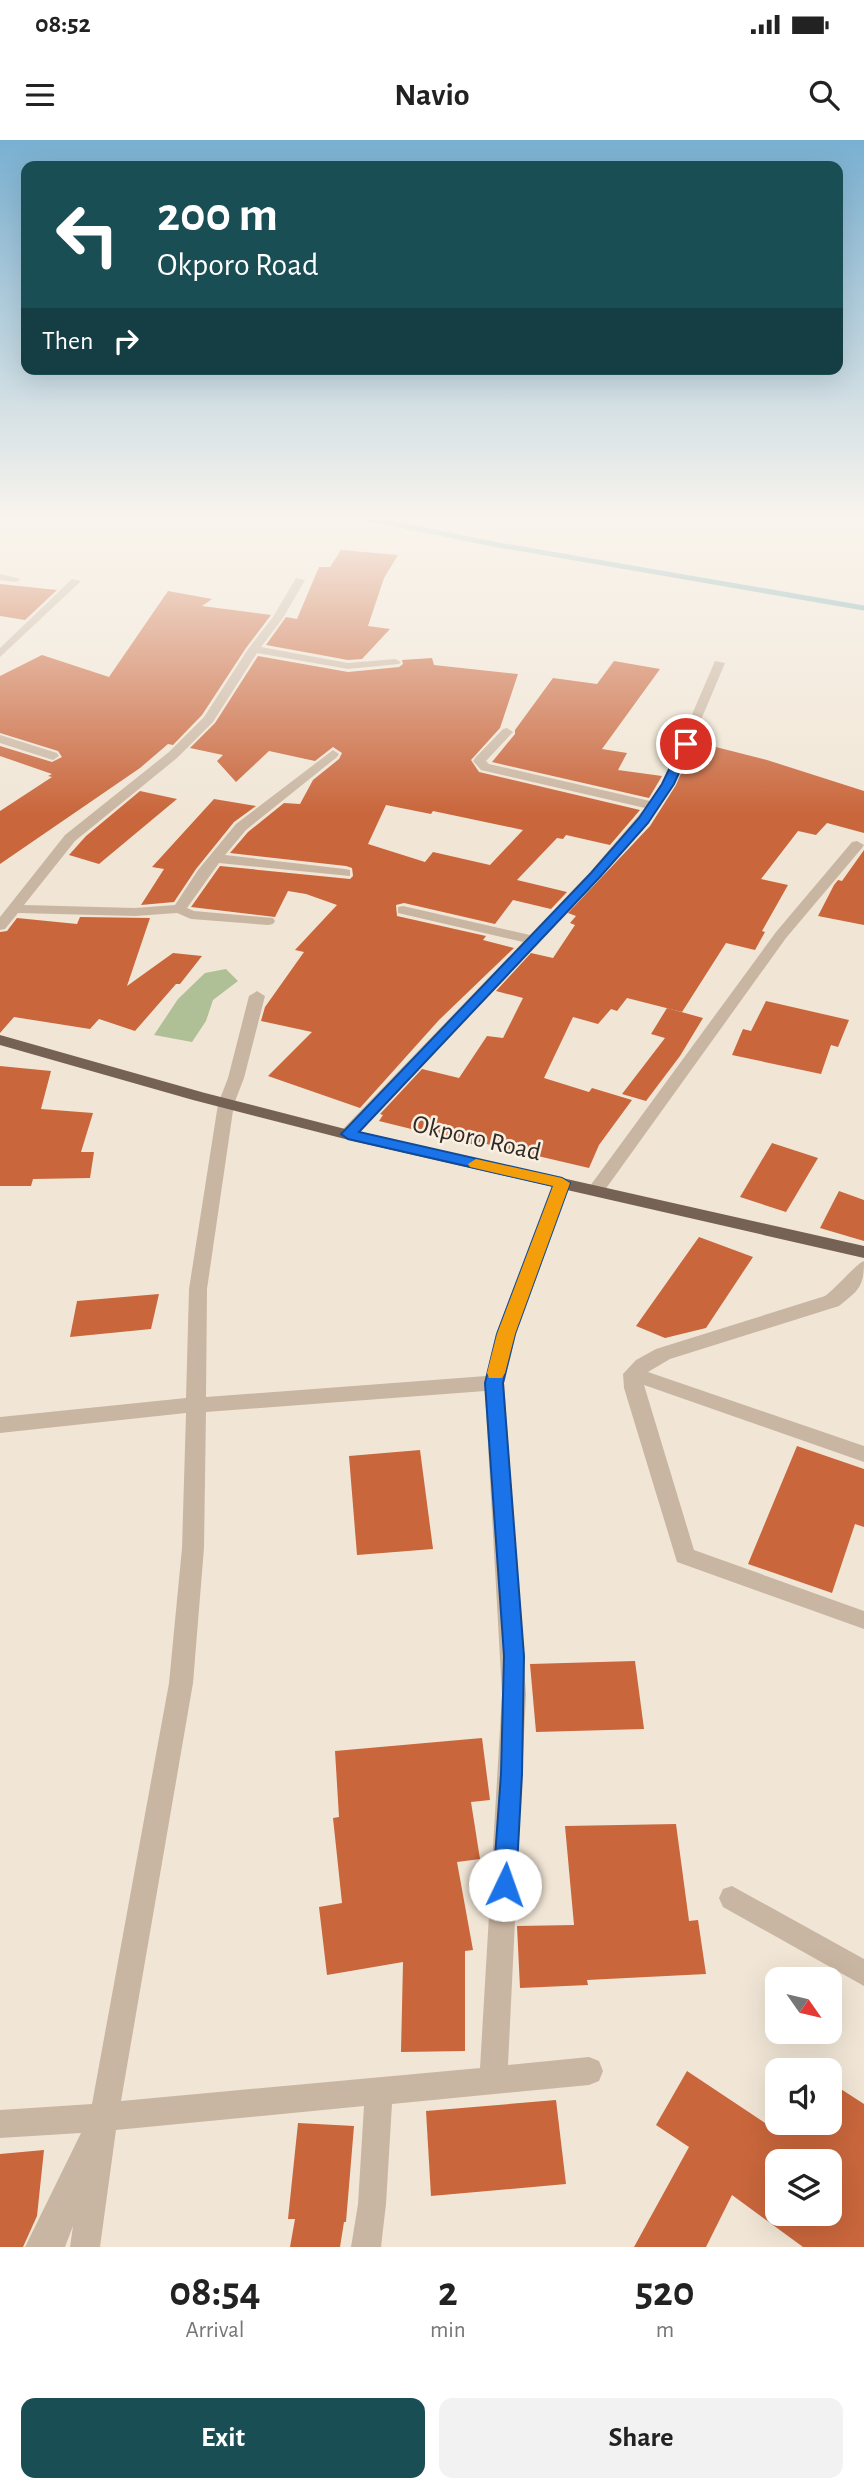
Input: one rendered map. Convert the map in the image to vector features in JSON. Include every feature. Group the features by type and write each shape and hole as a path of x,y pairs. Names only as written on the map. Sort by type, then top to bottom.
{"main road":[{"name":"Okporo Road","path":"0,1040 226,1104 348,1134 864,1252"}],"street":[{"path":"0,654 38,617"},
{"path":"0,926 70,838 173,755 209,719 254,649 278,617"},
{"path":"254,649 348,666 394,662"},
{"path":"348,1134 595,876 654,806 668,784 719,663"},
{"path":"507,732 479,761 485,767 654,806"},
{"path":"0,739 53,756"},
{"path":"179,909 241,827 332,754"},
{"path":"596,1190 781,935 857,845"},
{"path":"215,858 345,873"},
{"path":"14,909 135,912 179,909 203,917 268,921"},
{"path":"403,911 532,940"},
{"path":"85,2247 104,2117 181,1683 194,1548 194,1405 198,1289 226,1104 236,1078 257,996"},
{"path":"493,2080 514,1694 514,1656 494,1383 506,1334 562,1183"},
{"path":"633,1374 663,1354 832,1301 849,1287 864,1267"},
{"path":"633,1374 864,1454"},
{"path":"633,1374 634,1388 685,1556 864,1620"},
{"path":"0,1425 194,1405 494,1383"},
{"path":"732,1899 864,1973"},
{"path":"0,2124 104,2117 589,2071"},
{"path":"366,2247 372,2204 379,2090"},
{"path":"32,2247 104,2117"},
{"path":"40,2247 104,2117"},
{"path":"50,2247 104,2117"}],"green space":[{"path":"226,969 238,981 213,1000 206,1021 192,1042 154,1035 178,999 205,973"}],"building":[{"path":"150,617 269,617 202,715 173,745 168,744 140,768 0,864 0,811 52,777 48,776 52,774 0,756 0,746 52,762 62,757 58,751 0,733 0,676 42,655 109,677"},
{"path":"286,617 371,617 368,626 390,629 362,659 348,660 266,645"},
{"path":"258,656 348,672 399,667 403,664 402,660 432,658 434,665 518,674 500,728 471,760 479,772 640,810 610,845 566,835 563,839 557,838 517,880 567,892 551,909 513,900 495,924 404,903 396,905 397,916 486,936 483,940 514,948 439,1020 360,1108 268,1076 312,1032 261,1021 265,1007 304,952 295,950 337,905 288,891 275,917 191,907 220,866 350,879 353,876 352,868 346,866 230,853 248,832 284,803 300,804 313,780 339,759 342,753 333,747 315,761 269,751 236,782 217,761 223,755 190,748 215,723","holes":["386,805 431,814 433,811 523,830 490,865 433,852 425,862 368,844"]},
{"path":"614,661 660,669 602,749 627,753 618,770 662,776 649,798 492,762 515,734 515,730 553,678 597,684"},
{"path":"704,744 767,760 864,791 864,833 827,823 816,835 798,831 761,879 788,885 762,931 765,932 755,950 726,943 682,1012 627,998 617,1011 611,1009 598,1024 573,1017 544,1078 589,1092 592,1088 632,1100 599,1145 589,1168 478,1142 476,1145 379,1121 383,1115 380,1114 422,1069 459,1078 487,1036 503,1038 523,998 496,991 531,953 553,958 575,925 570,923 576,916 568,913 650,826 676,785 687,760"},
{"path":"140,791 177,799 99,864 69,855 86,836"},
{"path":"214,799 256,806 234,822 196,869 174,902 141,905 164,869 152,867"},
{"path":"864,850 864,925 818,916 834,885 838,880 842,881"},
{"path":"80,917 150,918 127,986 173,953 202,956 180,984 176,984 135,1031 99,1019 90,1029 14,1017 0,1033 0,932 7,931 17,918 77,924"},
{"path":"766,1001 849,1020 838,1047 831,1045 821,1074 732,1055 743,1029 751,1031"},
{"path":"667,1008 703,1018 680,1056 646,1101 622,1094 665,1038 651,1034"},
{"path":"0,1066 51,1071 41,1109 93,1113 81,1152 94,1152 90,1178 33,1179 31,1186 0,1186"},
{"path":"772,1143 818,1158 786,1212 740,1197"},
{"path":"839,1191 864,1200 864,1241 820,1228"},
{"path":"699,1237 753,1257 706,1328 665,1338 636,1326"},
{"path":"159,1294 151,1329 70,1337 77,1301"},
{"path":"797,1446 864,1469 864,1527 855,1524 832,1593 748,1564"},
{"path":"420,1450 433,1549 357,1555 349,1456"},
{"path":"635,1661 644,1729 536,1732 530,1664"},
{"path":"482,1738 490,1800 471,1802 480,1859 457,1862 473,1950 465,1951 465,2051 401,2052 403,1962 327,1975 319,1907 342,1903 333,1818 339,1817 335,1751"},
{"path":"676,1824 689,1921 698,1920 706,1974 587,1980 588,1985 520,1988 517,1926 574,1925 565,1826"},
{"path":"687,2071 765,2123 765,2135 842,2135 842,2090 864,2104 864,2247 803,2247 774,2226 842,2226 842,2149 765,2149 765,2219 732,2195 706,2247 634,2247 689,2147 656,2125"},
{"path":"556,2100 566,2184 431,2196 426,2111"},
{"path":"298,2123 354,2126 346,2222 340,2247 290,2247 295,2219 288,2219"},
{"path":"44,2150 37,2216 23,2247 0,2247 0,2154"}],"slow traffic":[{"path":"476,1164 562,1183 506,1334 496,1373"}],"route":[{"path":"505,1885 512,1774 514,1656 494,1383 506,1334 562,1183 348,1134 595,876 643,821 668,784 686,744"}]}
